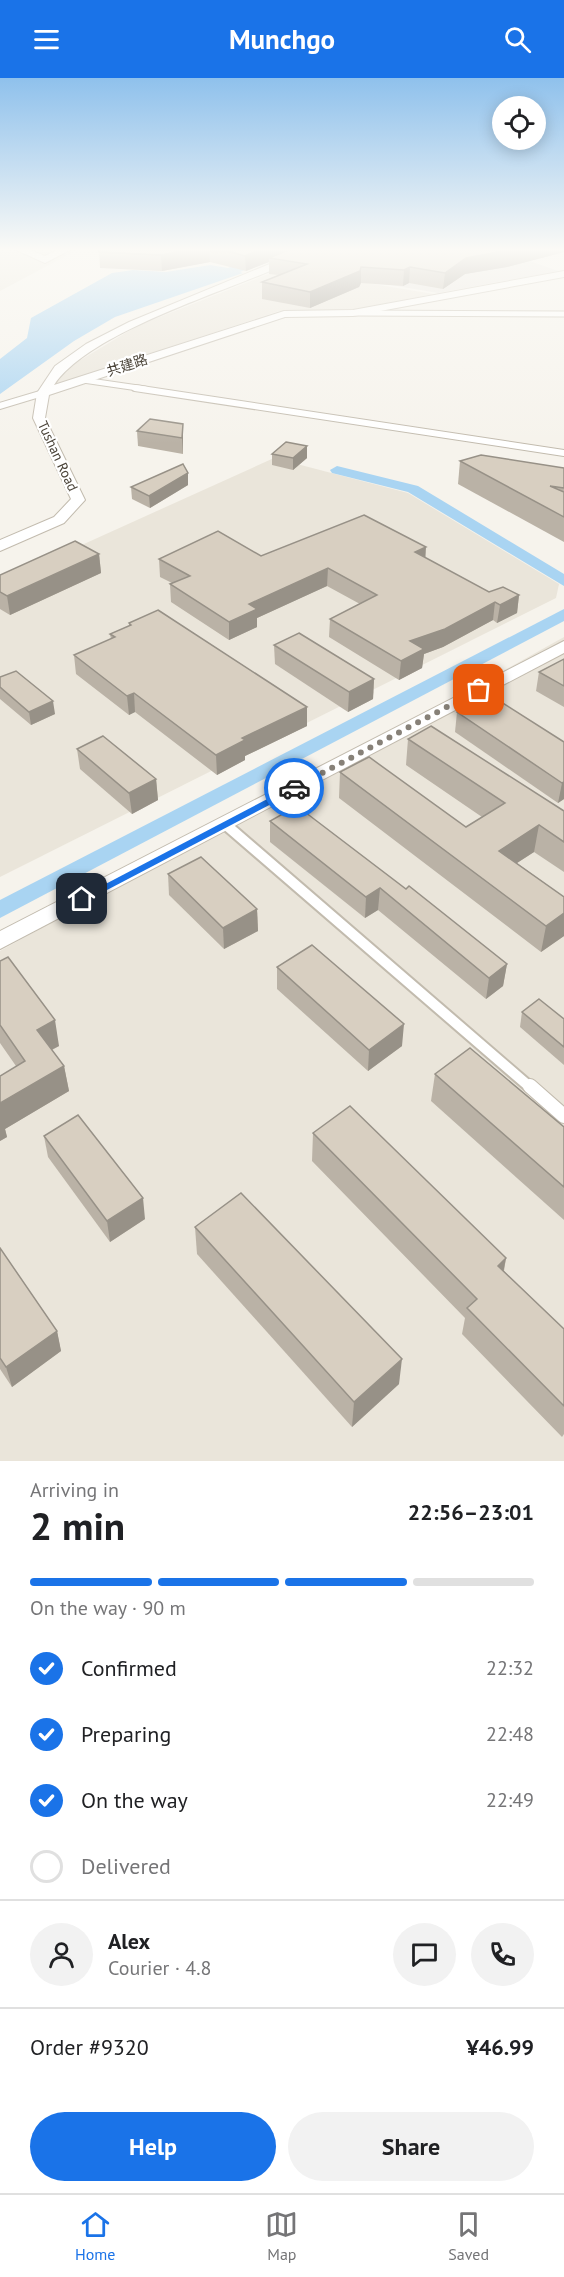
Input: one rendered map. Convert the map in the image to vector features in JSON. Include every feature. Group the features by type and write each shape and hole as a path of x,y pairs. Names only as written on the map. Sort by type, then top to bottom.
{"street":[{"path":"43,393 59,369 99,342 159,314"},
{"name":"共建路","path":"43,393 284,314 315,314"},
{"name":"Tushan Road","path":"0,546 60,520 78,500 39,418 43,393"},
{"path":"0,941 564,646"}],"lane":[{"path":"466,314 564,314"},
{"path":"83,380 564,453"},
{"path":"0,406 43,393"},
{"path":"225,824 564,1116"}],"shaded area":[{"path":"168,314 271,314 53,386 64,370 137,326"},
{"path":"274,458 408,493 559,584 556,598 0,877 0,582"},
{"path":"564,637 564,1461 0,1461 0,951"}],"water":[{"path":"39,314 125,314 74,341 0,394 0,359 27,338 31,318"}],"building":[{"path":"150,419 183,424 182,438 137,431"},
{"path":"286,442 307,446 293,458 272,454"},
{"path":"481,455 564,468 564,488 550,486 564,492 564,517 460,461"},
{"path":"183,464 188,473 149,496 131,487"},
{"path":"364,515 426,547 415,552 489,592 503,587 519,595 500,605 495,602 445,629 410,641 424,649 401,661 330,619 377,595 328,568 249,604 257,609 229,622 170,584 190,576 159,559 218,531 261,556"},
{"path":"75,541 99,554 7,596 0,592 0,575"},
{"path":"158,610 307,707 242,738 245,740 216,755 134,693 127,696 74,655 115,637 110,634"},
{"path":"299,633 374,679 349,692 274,645"},
{"path":"564,659 564,686 539,672"},
{"path":"16,671 53,701 29,712 0,687 0,677"},
{"path":"487,696 495,698 564,742 564,782 562,783 457,712"},
{"path":"431,726 564,811 564,842 539,825 499,851 564,897 564,913 546,926 340,772 369,757 466,827 505,803 408,739"},
{"path":"103,736 156,779 129,793 77,749"},
{"path":"297,806 406,889 409,886 507,964 489,978 380,888 366,897 270,821"},
{"path":"201,857 257,909 223,928 168,874"},
{"path":"312,945 404,1024 369,1050 277,967"},
{"path":"8,957 55,1020 37,1030 64,1066 0,1103 0,1076 25,1061 0,1025 0,961"},
{"path":"539,999 564,1019 564,1047 522,1012"},
{"path":"470,1048 564,1127 564,1187 435,1074"},
{"path":"350,1106 506,1258 498,1266 564,1329 564,1406 467,1308 477,1299 313,1133"},
{"path":"78,1115 143,1198 107,1221 44,1136"},
{"path":"241,1193 402,1359 354,1402 195,1227"},
{"path":"0,1248 57,1331 6,1367 0,1358"}],"waterway":[{"path":"337,470 413,489 564,581"},
{"path":"0,910 564,614"}],"way so far":[{"path":"294,788 479,690"}],"route":[{"path":"82,899 294,788"}]}
